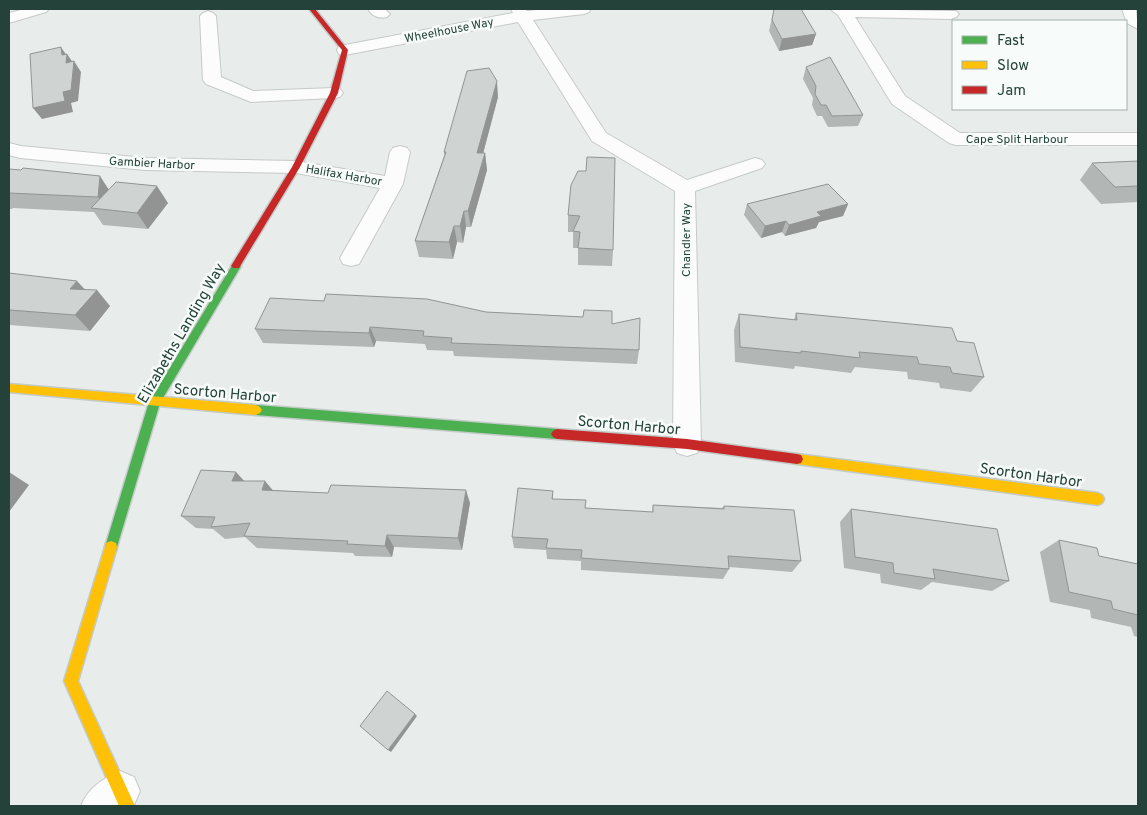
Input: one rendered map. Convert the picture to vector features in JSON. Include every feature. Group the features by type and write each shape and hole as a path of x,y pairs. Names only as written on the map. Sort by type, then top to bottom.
{"street":[{"path":"9,18 41,9"},
{"path":"312,9 345,50"},
{"name":"Wheelhouse Way","path":"345,50 521,12 584,9"},
{"path":"1129,9 1133,20 1138,24"},
{"path":"841,10 951,14"},
{"name":"Cape Split Harbour","path":"841,10 898,100 956,140 1138,138"},
{"name":"Chandler Way","path":"521,12 599,137 685,188 687,444"},
{"path":"208,16 212,80 251,97 334,93"},
{"name":"Elizabeths Landing Way","path":"116,801 71,681 155,402 296,167 334,93 345,50"},
{"name":"Gambier Harbor","path":"9,148 20,152 145,164 296,167"},
{"name":"Halifax Harbor","path":"350,258 393,184 400,152"},
{"path":"685,188 755,164"},
{"name":"Halifax Harbor","path":"296,167 393,184"},
{"name":"Scorton Harbor","path":"9,388 155,402 687,444 1098,499"}],"building":[{"path":"774,9 801,9 816,34 782,39 772,20"},
{"path":"61,47 62,55 67,54 66,63 74,61 71,90 63,92 65,101 33,108 30,54"},
{"path":"830,57 863,115 832,116 826,105 821,105 815,94 816,86 806,67"},
{"path":"489,68 497,81 477,153 485,153 468,211 464,211 460,226 454,226 449,242 415,241 446,152 444,152 467,71"},
{"path":"587,157 615,158 613,250 578,248 580,232 573,231 580,216 568,215 571,185 578,171 586,171"},
{"path":"1138,161 1138,186 1115,187 1092,163"},
{"path":"23,168 100,176 98,197 9,193 9,169 21,170"},
{"path":"116,182 157,186 137,213 91,208"},
{"path":"828,184 848,204 817,212 821,216 789,225 786,221 765,226 747,204"},
{"path":"9,273 77,281 70,289 97,290 75,315 9,310"},
{"path":"326,294 427,299 486,312 583,317 584,310 612,311 612,324 640,318 639,350 451,343 452,338 423,336 424,331 370,327 369,333 255,329 270,298 324,301"},
{"path":"796,313 952,328 957,341 974,343 984,377 952,373 950,367 919,364 917,357 859,352 860,358 801,351 801,353 740,347 739,314 797,320"},
{"path":"201,470 236,472 232,481 265,481 262,490 328,493 331,485 466,490 458,538 387,535 385,546 347,544 348,541 244,536 250,523 211,527 215,517 181,516"},
{"path":"518,488 553,491 552,499 586,500 585,508 653,512 653,505 724,509 724,506 794,510 801,561 728,556 729,569 581,558 582,550 546,548 548,539 512,537"},
{"path":"851,509 997,529 1009,581 933,569 935,579 894,573 893,563 855,557"},
{"path":"1059,540 1097,548 1099,556 1138,564 1138,615 1113,609 1111,601 1069,592"},
{"path":"387,691 415,714 388,750 360,726"}],"traffic: fast":[{"path":"111,547 155,402 236,266"},
{"path":"256,410 557,434"}],"traffic: slow":[{"path":"9,388 256,410"},
{"path":"797,459 1098,499"},
{"path":"111,547 71,681 127,806"}],"traffic: jam":[{"path":"236,266 296,167 334,93 345,50 312,9"},
{"path":"557,434 687,444 797,459"}]}
